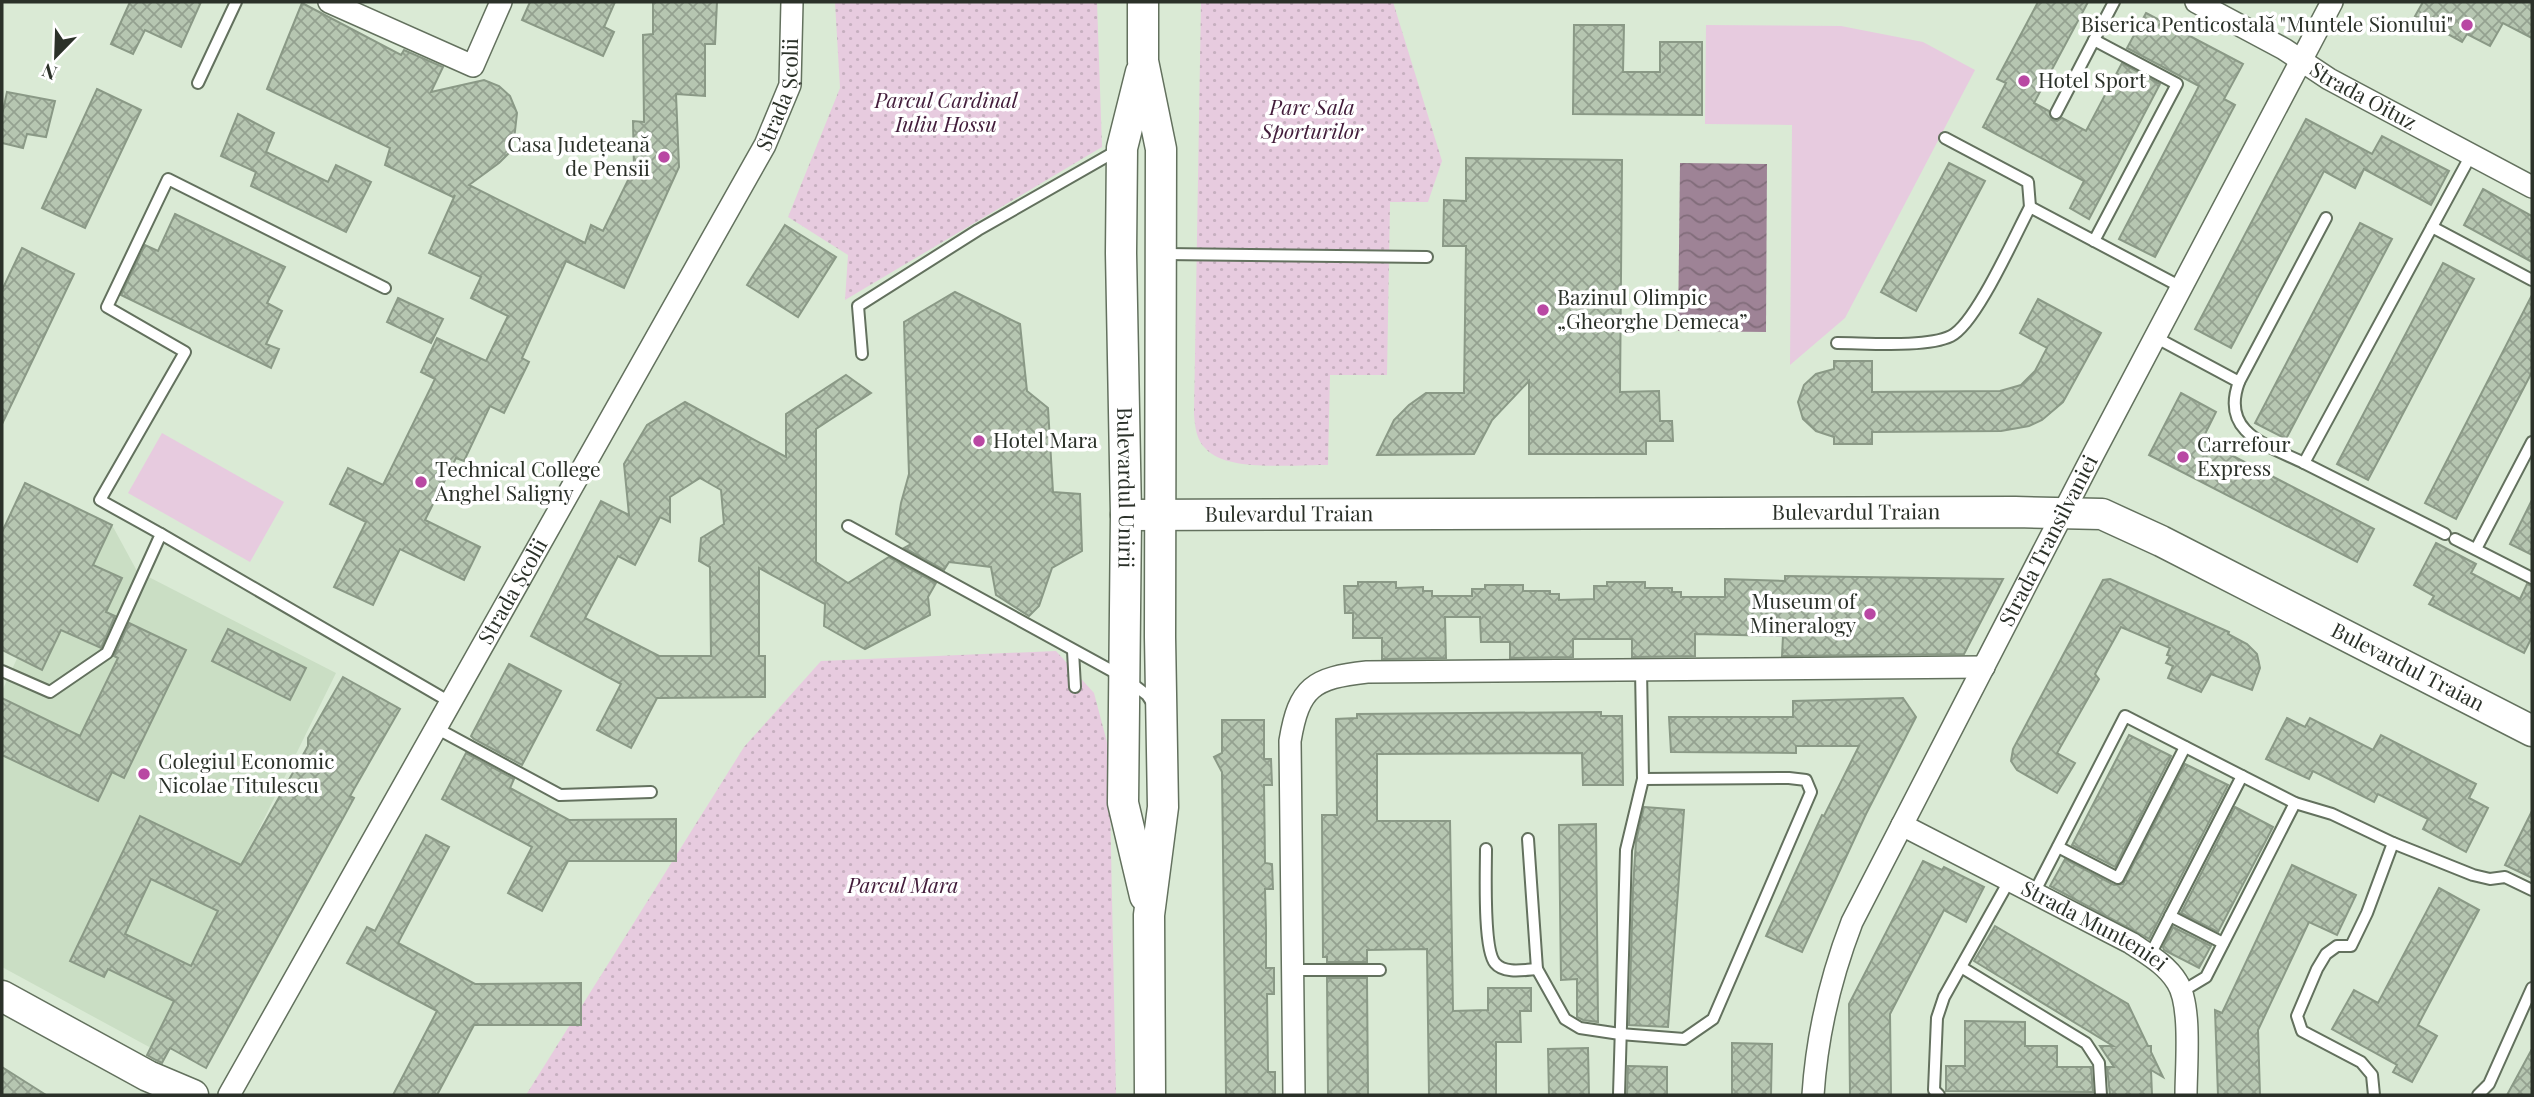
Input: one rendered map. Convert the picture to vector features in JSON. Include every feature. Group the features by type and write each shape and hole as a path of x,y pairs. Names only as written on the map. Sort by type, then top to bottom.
{"main road":[{"name":"Bulevardul Unirii","path":"1143,2 1143,61 1161,149 1163,807 1149,915 1150,1095"},
{"name":"Bulevardul Unirii","path":"1143,61 1122,148 1126,514 1123,803 1149,915"},
{"name":"Bulevardul Traian","path":"1126,514 2102,514 2161,541 2532,731"},
{"path":"2,996 148,1076 193,1095"}],"street":[{"path":"329,2 473,66 501,2"},
{"name":"Strada Școlii","path":"229,1095 765,145 790,85 792,2"},
{"name":"Strada Oituz","path":"2196,2 2284,48 2329,79 2532,187"},
{"name":"Strada Transilvaniei","path":"1813,1095 1819,1031 1839,957 1852,922 2332,2"},
{"path":"1294,1095 1290,741 1295,713 1308,689 1336,675 1367,672 1984,667"},
{"name":"Strada Munteniei","path":"1902,825 2131,943 2164,967 2178,983 2185,1004 2186,1095"}],"lane":[{"path":"198,83 236,2"},
{"path":"2056,113 2114,2"},
{"path":"2094,40 2177,84 2094,241"},
{"path":"1837,343 1921,342 1951,336 1972,317 2030,207 2028,182 1945,138"},
{"path":"862,354 858,306 978,230 1122,148"},
{"path":"2304,463 2471,155"},
{"path":"385,288 168,179 107,306 185,352 100,500 450,702"},
{"path":"2030,207 2181,287"},
{"path":"2326,218 2239,382 2234,396 2234,411 2239,425 2250,436 2445,534"},
{"path":"2432,227 2532,280"},
{"path":"1161,254 1427,257"},
{"path":"2155,337 2239,382"},
{"path":"2476,549 2532,442"},
{"path":"848,526 1125,678 1147,695 1161,718"},
{"path":"2,671 50,692 107,653 161,534"},
{"path":"2455,539 2532,578"},
{"path":"1073,651 1075,687"},
{"path":"1619,1095 1626,850 1643,779 1641,670"},
{"path":"2034,893 2125,716 2295,803 2332,814 2393,843 2473,875 2490,879 2505,877 2532,890"},
{"path":"436,728 560,795 651,792"},
{"path":"2058,847 2118,878 2185,747"},
{"path":"2150,956 2242,776"},
{"path":"1528,839 1536,969 1565,1019 1580,1028 1684,1039 1713,1019 1811,792 1806,780 1788,778 1643,779"},
{"path":"2181,992 2206,977 2295,803"},
{"path":"2378,1094 2372,1075 2361,1062 2302,1031 2297,1016 2326,954 2337,946 2351,946 2367,913 2393,843"},
{"path":"1486,849 1489,948 1495,964 1507,970 1536,969"},
{"path":"1939,1095 1934,1090 1937,1017 1944,997 2009,881"},
{"path":"2170,916 2223,943"},
{"path":"1961,967 2086,1043 2099,1063 2101,1095"},
{"path":"1292,970 1380,970"},
{"path":"2478,1095 2489,1084 2532,988"}],"shaded area":[{"name":"Colegiul Economic Nicolae Titulescu","path":"84,514 112,525 137,571 336,673 151,1048 2,967 2,691"}],"green space":[{"name":"Parcul Cardinal Iuliu Hossu","path":"835,2 1097,2 1102,147 845,300 848,255 788,217 840,88"},
{"name":"Parc Sala Sporturilor","path":"1201,2 1393,2 1442,161 1428,202 1390,202 1387,375 1330,375 1328,465 1264,466 1230,461 1216,457 1206,449 1197,433 1194,414"},
{"path":"1706,25 1841,26 1923,42 1975,70 1845,318 1790,365 1792,125 1705,124"},
{"path":"162,433 284,502 250,562 128,493"},
{"name":"Parcul Mara","path":"1056,651 1094,693 1109,750 1116,1095 526,1095 744,747 821,661"}],"water":[{"path":"1680,163 1767,164 1766,332 1678,331"}],"building":[{"path":"130,2 201,2 181,47 145,30 133,54 111,44"},
{"path":"530,2 615,2 604,27 614,32 603,56 522,20"},
{"path":"653,2 717,2 715,44 705,44 705,96 676,94 679,167 624,288 566,261 522,358 529,362 504,413 490,406 464,461 456,458 425,520 480,547 464,580 400,549 373,605 334,587 366,522 330,504 348,468 383,485 435,379 421,372 437,338 486,361 508,316 471,298 481,277 429,253 455,195 453,197 385,165 390,148 267,89 302,3 401,55 404,50 443,67 431,92 484,80 499,86 510,96 517,113 514,140 510,152 499,163 469,185 585,243 591,225 603,231 634,168 633,121 644,122 643,35 653,34"},
{"path":"2038,2 2088,2 2034,103 2049,111 2052,120 2062,118 2086,131 2122,63 2160,84 2089,219 2070,208 2084,181 1983,127 2006,83 1997,79"},
{"name":"Biserica Penticostală \"Muntele Sionului\"","path":"2423,2 2532,2 2532,38 2503,23 2490,46 2467,34 2462,42 2415,16"},
{"path":"2146,13 2243,64 2224,99 2235,105 2155,257 2119,239 2199,86 2127,48"},
{"path":"1574,25 1624,25 1623,72 1660,72 1660,42 1702,42 1702,115 1573,114"},
{"path":"97,89 141,110 85,228 42,208"},
{"path":"7,92 55,101 46,137 27,134 23,148 2,143 2,115"},
{"path":"238,114 274,133 266,152 328,182 336,165 371,182 346,232 251,186 256,172 221,156"},
{"path":"2306,119 2372,154 2382,136 2449,171 2431,205 2364,169 2355,188 2324,171 2231,348 2195,329"},
{"name":"Bazinul Olimpic „Gheorghe Demeca”","path":"1466,158 1622,160 1620,392 1659,391 1660,421 1672,421 1673,441 1646,441 1646,454 1529,454 1529,381 1492,420 1474,454 1377,455 1394,420 1409,405 1426,393 1464,393 1466,246 1443,246 1444,200 1466,201"},
{"path":"1949,163 1985,181 1916,311 1881,292"},
{"path":"2483,189 2532,216 2532,262 2464,225"},
{"path":"175,214 285,267 267,303 282,311 266,344 279,349 271,368 121,295 145,245 158,251"},
{"path":"2360,223 2392,239 2286,439 2255,423"},
{"path":"785,225 836,257 798,317 747,285"},
{"path":"22,248 74,274 2,424 2,290"},
{"path":"2443,263 2474,279 2368,480 2337,464"},
{"name":"Hotel Mara","path":"955,292 1020,324 1027,391 1048,408 1053,492 1080,494 1082,551 1052,568 1039,606 1029,616 996,595 991,567 949,562 944,570 904,548 911,544 896,534 909,474 904,322"},
{"path":"2532,295 2532,372 2456,519 2425,503"},
{"path":"398,298 443,319 431,343 387,322"},
{"path":"2038,299 2101,333 2063,402 2042,420 2029,426 2001,431 1872,432 1872,444 1834,444 1834,437 1816,431 1803,419 1798,402 1804,385 1816,374 1834,369 1834,361 1872,361 1872,392 2000,391 2021,385 2035,371 2047,348 2020,333"},
{"path":"846,375 871,393 816,429 816,562 848,583 889,557 936,583 928,597 930,615 865,649 824,626 825,604 759,568 759,656 765,656 765,697 657,698 631,748 597,730 621,684 531,636 601,501 629,515 624,464 647,425 685,402 786,457 786,414","holes":["700,478 721,490 724,524 701,538 699,561 710,567 711,656 659,656 585,618 618,556 635,565 660,517 670,522 670,497"]},
{"path":"2181,393 2216,412 2202,440 2374,529 2357,562 2149,455"},
{"path":"25,483 112,525 93,565 122,578 106,612 115,616 101,648 61,630 42,670 2,650 2,532"},
{"path":"2532,500 2532,555 2510,544"},
{"path":"2436,543 2476,564 2471,573 2520,599 2527,584 2532,586 2532,637 2524,653 2429,604 2434,596 2414,585"},
{"path":"1785,576 2003,579 1964,654 1782,656 1783,636 1695,634 1695,656 1632,657 1632,639 1573,639 1573,657 1510,658 1510,642 1481,642 1480,617 1445,617 1446,658 1382,659 1382,638 1353,638 1353,613 1345,613 1344,586 1358,586 1358,582 1396,582 1396,588 1423,587 1423,591 1432,591 1432,596 1472,596 1472,589 1485,589 1485,585 1523,585 1523,591 1550,591 1550,594 1559,594 1559,600 1594,599 1594,586 1607,586 1607,582 1645,582 1645,588 1672,588 1672,592 1681,592 1681,597 1725,597 1725,579 1785,581"},
{"path":"2110,579 2229,632 2228,634 2247,644 2257,654 2260,668 2252,690 2211,674 2201,692 2168,678 2173,666 2166,663 2170,648 2121,627 2095,674 2099,679 2057,753 2075,763 2057,793 2017,770 2011,761 2013,749 2103,580"},
{"path":"129,623 186,650 124,778 112,772 98,801 2,755 2,698 80,736 118,658 114,656"},
{"path":"228,629 306,668 290,700 212,661"},
{"path":"509,664 561,691 522,765 471,736"},
{"path":"343,677 400,709 350,796 354,798 206,1068 170,1048 162,1063 147,1055 174,1001 108,969 104,977 70,961 140,816 241,865 308,746 308,738","holes":["151,879 218,911 191,966 125,934"]},
{"path":"1903,698 1916,717 1866,814 1802,952 1766,936 1822,815 1824,816 1859,746 1796,746 1796,753 1671,752 1669,717 1793,717 1793,701"},
{"path":"1601,712 1601,716 1622,716 1623,785 1583,785 1582,753 1377,754 1377,821 1450,821 1453,1011 1488,1010 1488,988 1531,988 1531,1011 1520,1011 1521,1042 1496,1042 1496,1095 1429,1095 1427,949 1367,950 1367,962 1327,962 1327,957 1323,957 1322,815 1337,815 1336,719 1357,718 1357,714"},
{"path":"2287,718 2305,727 2310,718 2373,750 2381,735 2476,784 2469,798 2488,808 2466,852 2423,829 2428,819 2378,794 2374,802 2313,771 2309,779 2266,759"},
{"path":"1222,720 1264,720 1264,759 1271,759 1272,785 1264,785 1265,863 1272,864 1273,889 1265,889 1266,968 1274,968 1274,994 1267,994 1268,1072 1275,1072 1275,1095 1226,1095 1222,772 1214,757 1222,753"},
{"path":"2129,735 2171,756 2115,867 2072,845"},
{"path":"466,753 514,779 510,788 569,820 676,819 676,861 568,861 542,911 508,893 532,847 442,799"},
{"path":"2185,764 2228,785 2149,939 2050,886 2065,859 2114,885 2123,884"},
{"path":"1644,807 1684,810 1668,1027 1629,1025 1636,841"},
{"path":"2235,807 2273,827 2218,932 2181,913"},
{"path":"2532,811 2532,878 2505,865"},
{"path":"1596,824 1598,1022 1577,1017 1577,979 1561,980 1559,825"},
{"path":"426,835 449,847 398,943 475,984 581,983 581,1025 474,1025 437,1095 393,1095 437,1011 347,963 367,927 375,931"},
{"path":"1923,861 1942,870 1944,867 1984,887 1966,922 1944,910 1890,1014 1891,1095 1850,1095 1849,1004"},
{"path":"2292,865 2356,895 2337,935 2309,922 2258,1030 2260,1095 2218,1095 2215,1010 2222,1013"},
{"path":"2439,888 2479,910 2418,1025 2437,1036 2412,1082 2393,1072 2397,1065 2332,1029 2354,990 2378,1003"},
{"path":"1995,926 2128,1004 2148,1046 2151,1046 2151,1052 2163,1077 2151,1070 2152,1095 2110,1095 2107,1067 2114,1067 2100,1046 2113,1046 1974,961"},
{"path":"2173,927 2211,946 2199,968 2164,950"},
{"path":"1327,978 1367,978 1368,1095 1328,1095"},
{"path":"1965,1021 2025,1022 2025,1046 2057,1046 2057,1067 2091,1067 2093,1092 1946,1091 1946,1066 1965,1066"},
{"path":"1732,1043 1772,1044 1771,1095 1732,1095"},
{"path":"1588,1048 1589,1095 1549,1095 1548,1049"},
{"path":"2532,1049 2532,1095 2507,1095"},
{"path":"1628,1066 1667,1067 1667,1095 1627,1095"},
{"path":"2,1067 46,1095 2,1095"}],"place":[{"name":"Biserica Penticostală \"Muntele Sionului\"","path":"2467,25"},
{"name":"Hotel Sport","path":"2024,81"},
{"name":"Casa Județeană de Pensii","path":"664,157"},
{"name":"Bazinul Olimpic „Gheorghe Demeca”","path":"1543,310"},
{"name":"Hotel Mara","path":"979,441"},
{"name":"Carrefour Express","path":"2183,457"},
{"name":"Technical College Anghel Saligny","path":"421,482"},
{"name":"Museum of Mineralogy","path":"1870,614"},
{"name":"Colegiul Economic Nicolae Titulescu","path":"144,774"}]}
